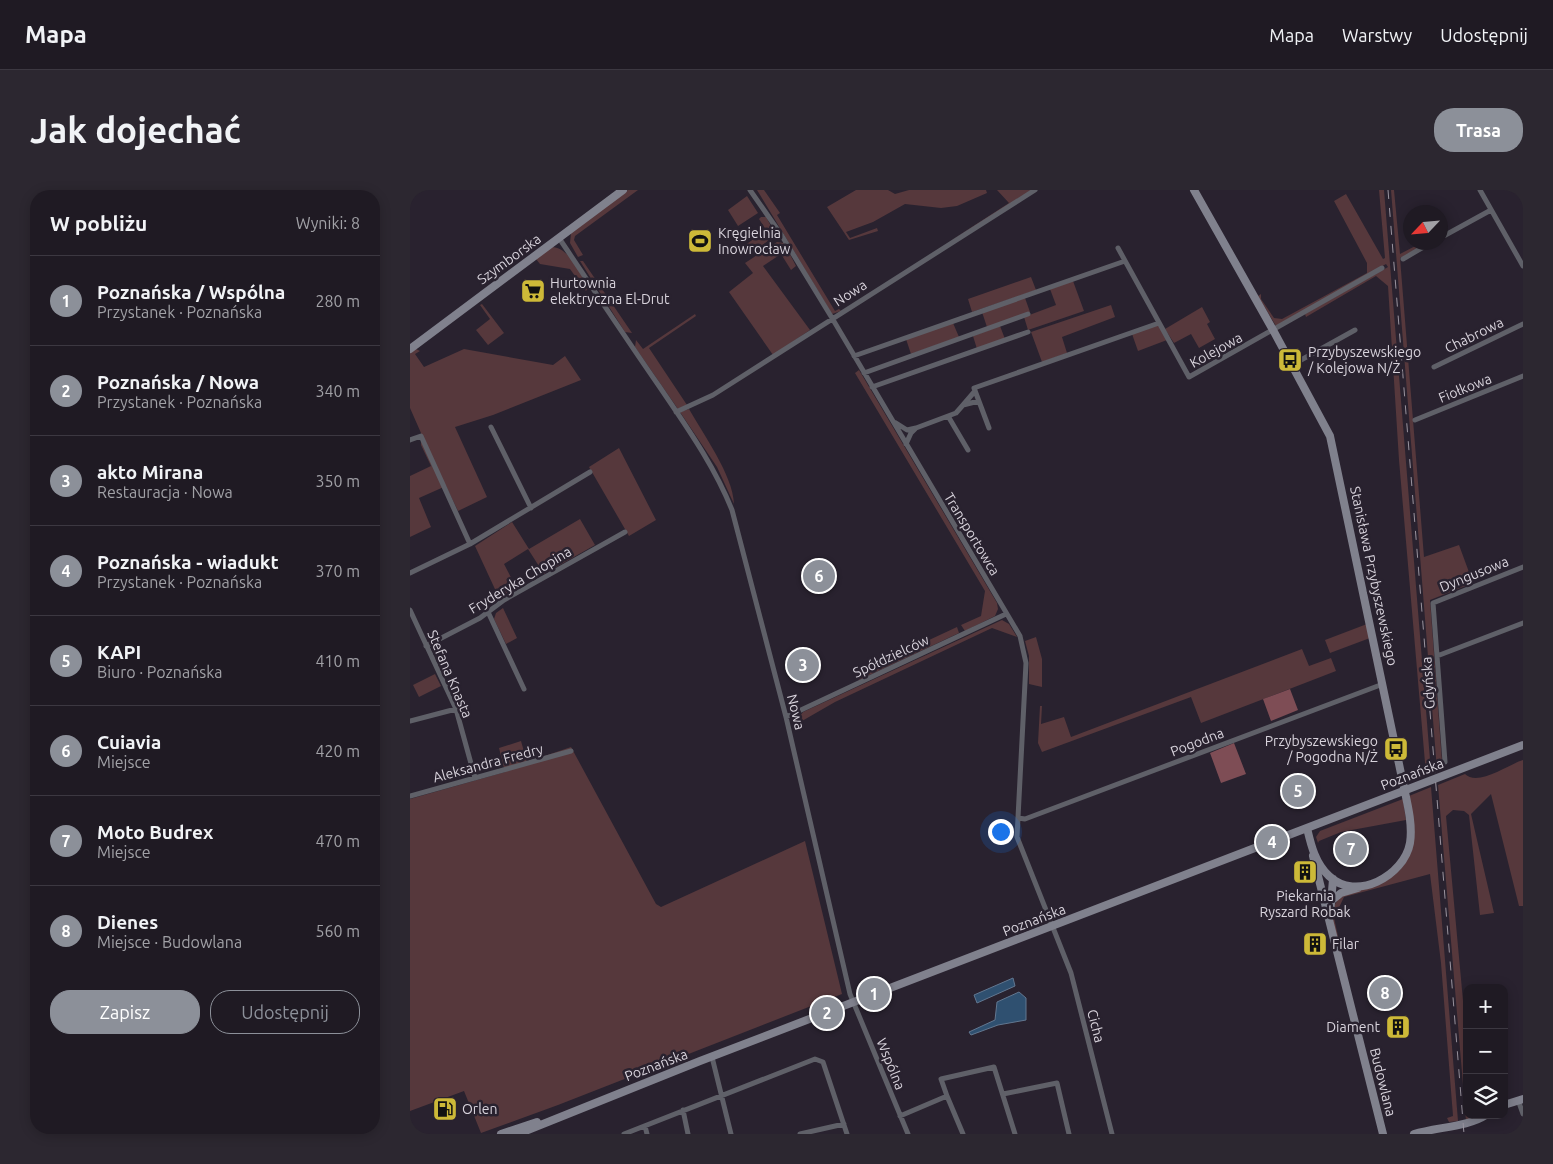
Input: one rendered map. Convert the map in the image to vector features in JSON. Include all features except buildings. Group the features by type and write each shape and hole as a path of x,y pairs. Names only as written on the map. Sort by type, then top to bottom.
{"street":[{"name":"Szymborska","path":"410,349 623,190"},
{"name":"Transportowca","path":"750,190 782,236 832,318 1020,636 1026,659 1017,837 1052,926"},
{"name":"Nowa","path":"676,412 713,395 1034,190"},
{"name":"Stanisława Przybyszewskiego","path":"1194,190 1325,423 1334,450 1406,798 1410,836 1407,853 1395,870 1377,882 1341,893 1331,901"},
{"path":"1480,190 1523,266"},
{"path":"1448,234 1491,210"},
{"name":"Nowa","path":"559,238 714,469 732,510 786,717 853,1002"},
{"name":"Kolejowa","path":"1118,248 1190,377 1382,268"},
{"path":"1403,259 1418,250"},
{"path":"854,356 1125,261"},
{"path":"864,373 1028,314"},
{"path":"890,417 906,430 916,428 956,413 975,391 974,388 1159,323"},
{"name":"Chabrowa","path":"1434,367 1523,324"},
{"path":"1292,365 1355,330"},
{"path":"872,387 1028,332"},
{"name":"Fiołkowa","path":"1415,420 1523,376"},
{"path":"975,391 989,428"},
{"path":"962,405 979,402"},
{"path":"948,416 968,450"},
{"path":"491,427 531,508"},
{"path":"906,444 911,432 916,428"},
{"path":"410,440 421,436 470,544"},
{"path":"410,573 470,544 590,472"},
{"name":"Fryderyka Chopina","path":"426,646 625,532"},
{"name":"Dyngusowa","path":"1433,603 1523,567"},
{"name":"Gdyńska","path":"1433,603 1446,762"},
{"name":"Stefana Knasta","path":"410,610 456,709 475,778"},
{"path":"488,612 524,689"},
{"name":"Spółdzielców","path":"786,717 1006,614"},
{"path":"1437,656 1523,623"},
{"name":"Pogodna","path":"1018,818 1025,819 1383,684"},
{"path":"410,721 456,709"},
{"name":"Poznańska","path":"518,1134 554,1118 853,1002 1523,745"},
{"name":"Aleksandra Fredry","path":"410,796 571,751"},
{"path":"1306,828 1313,852 1331,878 1347,884 1367,885"},
{"name":"Budowlana","path":"1313,852 1320,888 1383,1134"},
{"path":"1320,888 1331,878"},
{"name":"Budowlana","path":"1329,920 1331,878"},
{"name":"Cicha","path":"1052,926 1071,973 1112,1134"},
{"name":"Wspólna","path":"853,1002 908,1134"},
{"path":"712,1057 731,1134"},
{"path":"624,1134 815,1058 823,1062 847,1134"},
{"path":"963,1134 941,1079 994,1066 1015,1134"},
{"path":"1003,1094 1057,1083 1069,1134"},
{"path":"900,1116 947,1096"},
{"path":"1508,1104 1521,1099 1523,1114"},
{"path":"683,1110 688,1134"},
{"path":"1414,1134 1442,1127 1470,1124 1479,1119"},
{"path":"800,1134 844,1124"},
{"path":"645,1126 647,1134"},
{"name":"Poznańska","path":"501,1134 528,1130"}],"shaded area":[{"path":"628,190 638,190 575,236 574,240 583,255 578,257 570,243 571,233"},
{"path":"757,190 764,190 780,213 777,215 835,311 839,309 841,311 832,314"},
{"path":"856,190 888,190 895,194 909,190 986,190 987,193 957,206 941,208 905,204 873,222 846,232 850,238 877,228 878,231 849,240 827,207"},
{"path":"997,190 1032,190 947,243 1009,203"},
{"path":"1379,190 1384,190 1431,772 1426,774 1399,460 1388,286 1376,276 1306,317 1305,314 1388,267 1386,264 1276,326 1258,296 1261,294 1261,299 1274,318 1282,319 1367,273 1367,263 1334,201 1346,194 1383,259 1385,258"},
{"path":"1391,190 1394,190 1400,254 1408,250 1414,250 1400,258 1424,557 1459,545 1473,583 1430,600 1442,762 1446,766 1437,770"},
{"path":"747,196 758,213 738,226 728,210"},
{"path":"766,217 776,235 750,254 744,246 766,230 759,219"},
{"path":"777,242 784,243 796,266 791,270 781,254 763,266 810,330 773,355 729,292 753,273 745,263"},
{"path":"551,247 563,251 573,262 589,286 586,291 570,269 540,264 536,259"},
{"path":"580,261 583,261 632,333 625,332"},
{"path":"1031,277 1036,290 972,312 968,299"},
{"path":"1073,281 1084,311 1028,330 1024,317 1056,305 1050,289"},
{"path":"1025,298 1030,312 987,327 982,312"},
{"path":"482,304 504,333 488,345 476,330 490,319 480,305"},
{"path":"1111,305 1115,317 1062,337 1067,353 1042,362 1031,332"},
{"path":"1202,307 1210,322 1207,324 1215,339 1199,348 1191,334 1174,343 1165,329"},
{"path":"695,314 696,316 649,348 687,405 678,409 635,347 636,340 643,349"},
{"path":"953,323 959,337 911,354 906,339"},
{"path":"1158,325 1167,340 1138,351 1132,334"},
{"path":"1000,326 1005,339 977,349 973,336"},
{"path":"416,349 420,351 415,354 424,367 464,349 553,365 565,356 581,380 493,415 455,427 487,497 458,511 446,486 419,498 431,527 410,537 410,476 431,466 421,445 421,433 410,408 410,353"},
{"path":"859,370 997,603 998,609 995,616 965,631 961,625 981,616 985,591 855,373"},
{"path":"689,409 729,480 734,504 717,467 680,412"},
{"path":"619,448 656,520 629,536 589,467"},
{"path":"580,519 595,545 544,574 528,549 504,564 517,589 500,600 475,546 512,522 529,549"},
{"path":"503,608 517,638 506,644 494,619 496,613"},
{"path":"1002,620 1009,624 1017,637 992,628 835,702 802,721 800,716 803,712"},
{"path":"1367,624 1370,638 1330,653 1325,640"},
{"path":"957,627 959,633 859,680 856,674"},
{"path":"1036,637 1042,659 1042,687 1029,684 1029,656 1025,641"},
{"path":"1302,649 1309,666 1331,658 1336,671 1201,723 1191,697 1042,752 1038,743 1040,706 1042,706 1041,724 1064,717 1071,737"},
{"path":"435,674 441,686 419,697 413,685"},
{"path":"1290,689 1298,710 1271,721 1263,699"},
{"path":"521,741 527,762 571,747 656,904 661,907 805,841 842,994 558,1105 481,1133 464,1091 410,1111 410,799 505,772 499,748"},
{"path":"1234,743 1246,774 1221,783 1210,753"},
{"path":"1523,760 1523,906 1519,906 1491,794 1471,814 1494,913 1480,915 1469,815 1464,811 1453,810 1446,816 1463,1001 1463,1085 1438,785 1465,774 1478,778 1485,776"},
{"path":"1431,787 1458,1121 1449,1122 1447,1118 1453,1116 1441,963 1430,874 1344,897 1334,918 1342,954 1332,922 1335,905 1342,896 1392,876 1402,867 1409,854 1411,841 1409,796"},
{"path":"1403,799 1406,820 1341,832 1318,843 1316,837 1320,831"}],"water":[{"path":"1013,978 1015,986 977,1003 974,995"},
{"path":"1019,992 1026,998 1026,1020 998,1025 971,1035 969,1032 995,1020 997,1002"}],"railway":[{"path":"1388,190 1464,1134"}],"place":[{"name":"Kręgielnia Inowrocław","path":"700,241"},
{"name":"Hurtownia elektryczna El-Drut","path":"533,291"},
{"name":"Przybyszewskiego / Kolejowa N/Ż","path":"1290,360"},
{"name":"Cuiavia","path":"819,576"},
{"name":"akto Mirana","path":"803,665"},
{"name":"Przybyszewskiego / Pogodna N/Ż","path":"1396,749"},
{"name":"KAPI","path":"1298,791"},
{"name":"Poznańska - wiadukt","path":"1272,842"},
{"name":"Moto Budrex","path":"1351,849"},
{"name":"Piekarnia Ryszard Robak","path":"1305,872"},
{"name":"Filar","path":"1315,944"},
{"name":"Dienes","path":"1385,993"},
{"name":"Poznańska / Wspólna","path":"874,994"},
{"name":"Poznańska / Nowa","path":"827,1013"},
{"name":"Diament","path":"1398,1027"},
{"name":"Orlen","path":"445,1109"}]}
